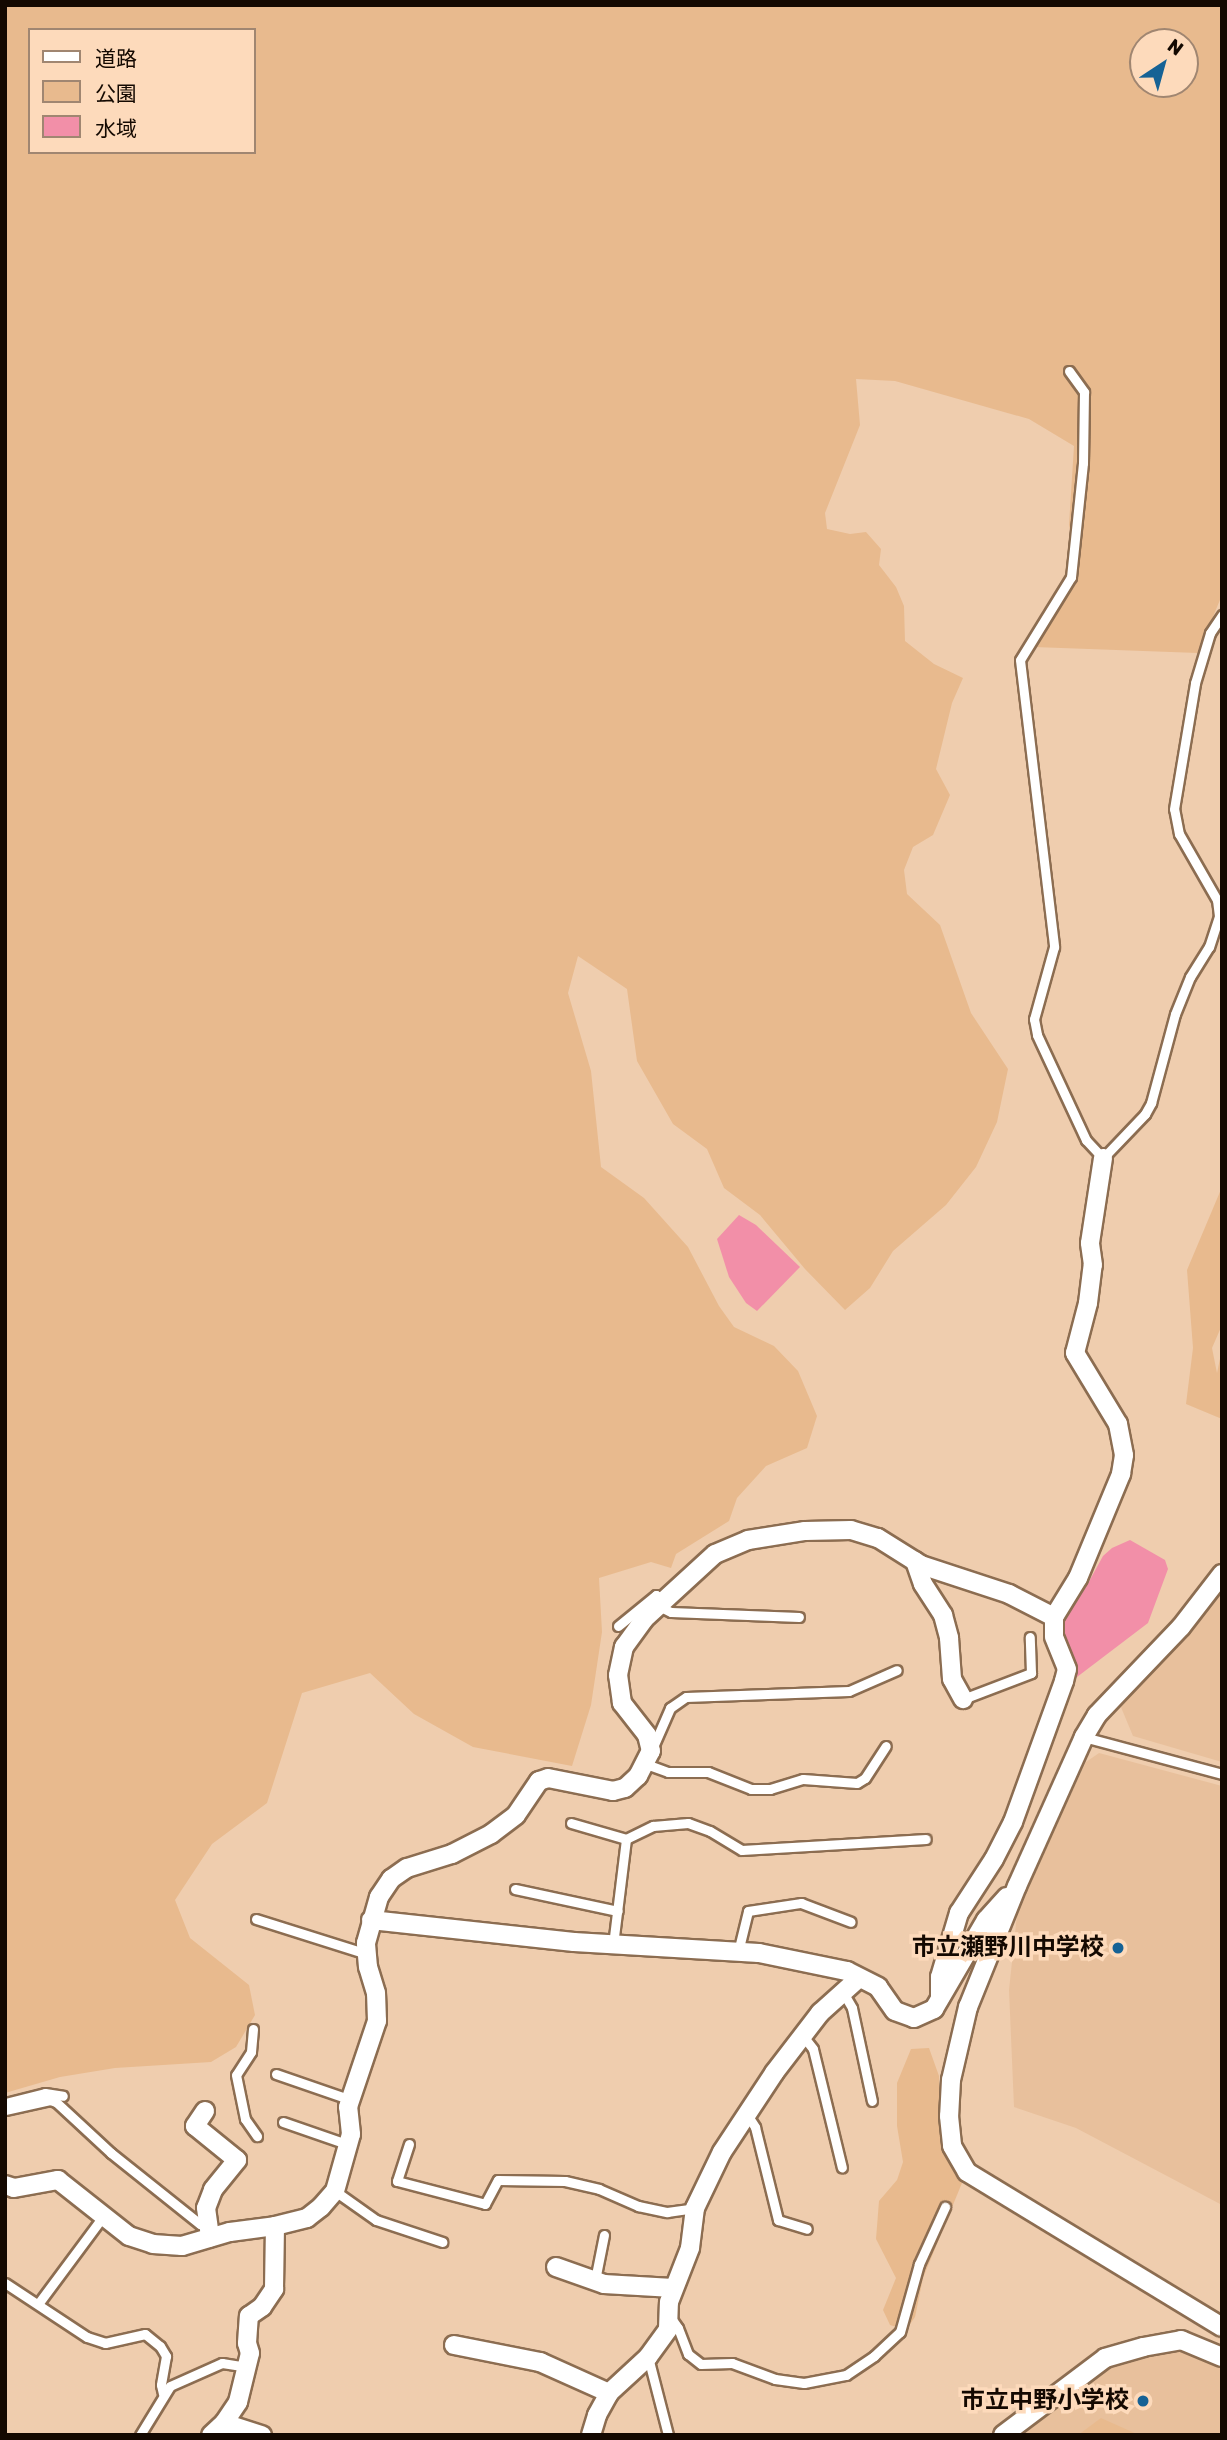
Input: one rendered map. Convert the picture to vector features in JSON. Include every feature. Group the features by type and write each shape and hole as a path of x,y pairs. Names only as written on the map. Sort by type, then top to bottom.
{"street":[{"path":"940,1998 940,1977 959,1913 994,1859 1013,1822 1065,1681 1068,1669 1054,1636 1054,1617 1078,1578 1121,1474 1124,1439 1118,1424 1075,1353 1088,1303 1093,1265 1090,1243 1103,1158"},
{"path":"5,2185 14,2188 58,2180 129,2236 153,2244 182,2246 209,2232 275,2226 307,2218 335,2191 351,2134 348,2107 376,2021 376,1993 367,1954 371,1920 379,1896 391,1880 407,1868 452,1854 491,1834 516,1815 539,1781 548,1778 613,1791 633,1781 648,1758 647,1735 622,1703 618,1675 624,1647 661,1604 715,1555 748,1540 805,1531 851,1530 878,1538 915,1561 1009,1594 1054,1617"},
{"path":"915,1561 923,1584 943,1615 949,1638 952,1679 963,1699"},
{"path":"1222,1574 1181,1627 1097,1715 1084,1737 1017,1886 968,2007 951,2080 951,2146 967,2172 1222,2327"},
{"path":"371,1920 612,1945 738,1952 847,1972 878,1987 895,2011 906,2016 925,2015 934,2009 986,1920 1017,1886"},
{"path":"592,2435 597,2415 609,2393 648,2357 668,2329 673,2288 690,2248 695,2208 722,2152 746,2113 820,2013 859,1978"},
{"path":"205,2111 195,2126 237,2160 213,2190 206,2208 209,2232"},
{"path":"262,2435 218,2429 238,2402 250,2353 247,2343 249,2316 262,2308 274,2289 275,2226"},
{"path":"556,2267 594,2280 673,2288"},
{"path":"1003,2435 1105,2358 1181,2340 1222,2357"},
{"path":"454,2345 540,2362 609,2393"}],"lane":[{"path":"1069,371 1084,392 1083,463 1071,577 1020,660 1054,947 1034,1018 1037,1035 1087,1140 1103,1158 1145,1114 1151,1103 1175,1014 1190,976 1209,947 1218,923 1217,900 1180,834 1174,809 1195,683 1210,633 1222,615"},
{"path":"618,1626 656,1595 661,1604 671,1612 799,1617"},
{"path":"963,1699 1031,1673 1030,1637"},
{"path":"886,1746 865,1778 857,1783 803,1779 770,1788 751,1789 708,1772 668,1772 648,1758 670,1708 686,1697 849,1690 897,1670"},
{"path":"1084,1737 1222,1774"},
{"path":"571,1823 626,1839 653,1826 688,1824 710,1831 742,1850 926,1839"},
{"path":"612,1945 626,1839"},
{"path":"515,1889 618,1911"},
{"path":"738,1952 748,1911 801,1903 851,1922"},
{"path":"256,1919 367,1954"},
{"path":"844,1994 852,2008 872,2101"},
{"path":"253,2029 251,2052 236,2075 245,2119 257,2136"},
{"path":"803,2036 813,2049 842,2168"},
{"path":"276,2074 351,2100"},
{"path":"5,2103 45,2093 63,2096"},
{"path":"5,2110 50,2100 56,2102 111,2153 209,2232"},
{"path":"746,2113 755,2127 778,2220 807,2229"},
{"path":"283,2122 347,2144"},
{"path":"410,2144 397,2182 485,2204 498,2180 565,2180 657,2210 667,2212 695,2208"},
{"path":"335,2191 376,2220 442,2242"},
{"path":"670,2317 678,2328 688,2354 701,2364 732,2363 775,2379 804,2383 846,2375 874,2356 900,2332 919,2264 946,2207"},
{"path":"38,2304 103,2215"},
{"path":"594,2280 604,2235"},
{"path":"5,2283 87,2337 105,2343 145,2334 160,2346 166,2356 161,2385 163,2394"},
{"path":"648,2357 668,2435"},
{"path":"140,2435 163,2394 179,2381 222,2363 247,2367"}],"shaded area":[{"path":"1222,1581 1222,1762 1133,1736 1118,1700"},
{"name":"市立瀬野川中学校","path":"1099,1753 1222,1786 1222,2205 1076,2128 1014,2107 1009,1990 1018,1905 1086,1762"},
{"name":"市立中野小学校","path":"1181,2348 1222,2364 1222,2435 1017,2435 1111,2368"}],"green space":[{"path":"5,5 1222,5 1222,595 1198,653 1034,647 1048,613 1078,571 1069,525 1074,446 1029,419 895,381 856,379 860,425 825,513 827,529 850,534 866,532 881,549 879,565 896,587 904,606 905,641 934,664 963,678 952,703 936,769 950,795 933,835 913,847 904,870 907,894 940,925 971,1013 1008,1069 997,1122 976,1167 946,1205 893,1251 870,1288 845,1310 805,1269 760,1215 724,1188 707,1149 673,1124 637,1061 627,989 578,956 568,993 591,1071 601,1167 644,1198 688,1247 719,1306 734,1327 774,1346 798,1371 817,1416 807,1448 766,1466 737,1498 729,1521 676,1554 671,1568 651,1562 599,1578 602,1632 591,1705 572,1766 473,1747 414,1714 370,1673 302,1693 267,1803 212,1844 175,1900 190,1938 249,1985 255,2015 236,2047 211,2062 115,2068 60,2077 5,2093"},
{"path":"1222,1187 1222,1325 1212,1348 1217,1373 1222,1349 1222,1419 1186,1404 1193,1348 1187,1270"},
{"path":"929,2048 939,2076 939,2120 944,2153 964,2178 923,2278 915,2317 906,2330 890,2325 883,2310 896,2278 876,2239 879,2201 897,2180 903,2162 897,2126 897,2083 911,2049"},
{"path":"1101,2418 1139,2435 1078,2435"}],"water":[{"path":"739,1215 756,1225 800,1267 757,1311 746,1303 729,1277 717,1239"},
{"path":"1130,1540 1165,1560 1168,1569 1148,1623 1077,1677 1072,1658 1061,1636 1061,1610 1069,1609 1086,1587 1103,1556 1112,1548"}],"place":[{"name":"市立瀬野川中学校","path":"1118,1948"},
{"name":"市立中野小学校","path":"1143,2401"}]}
